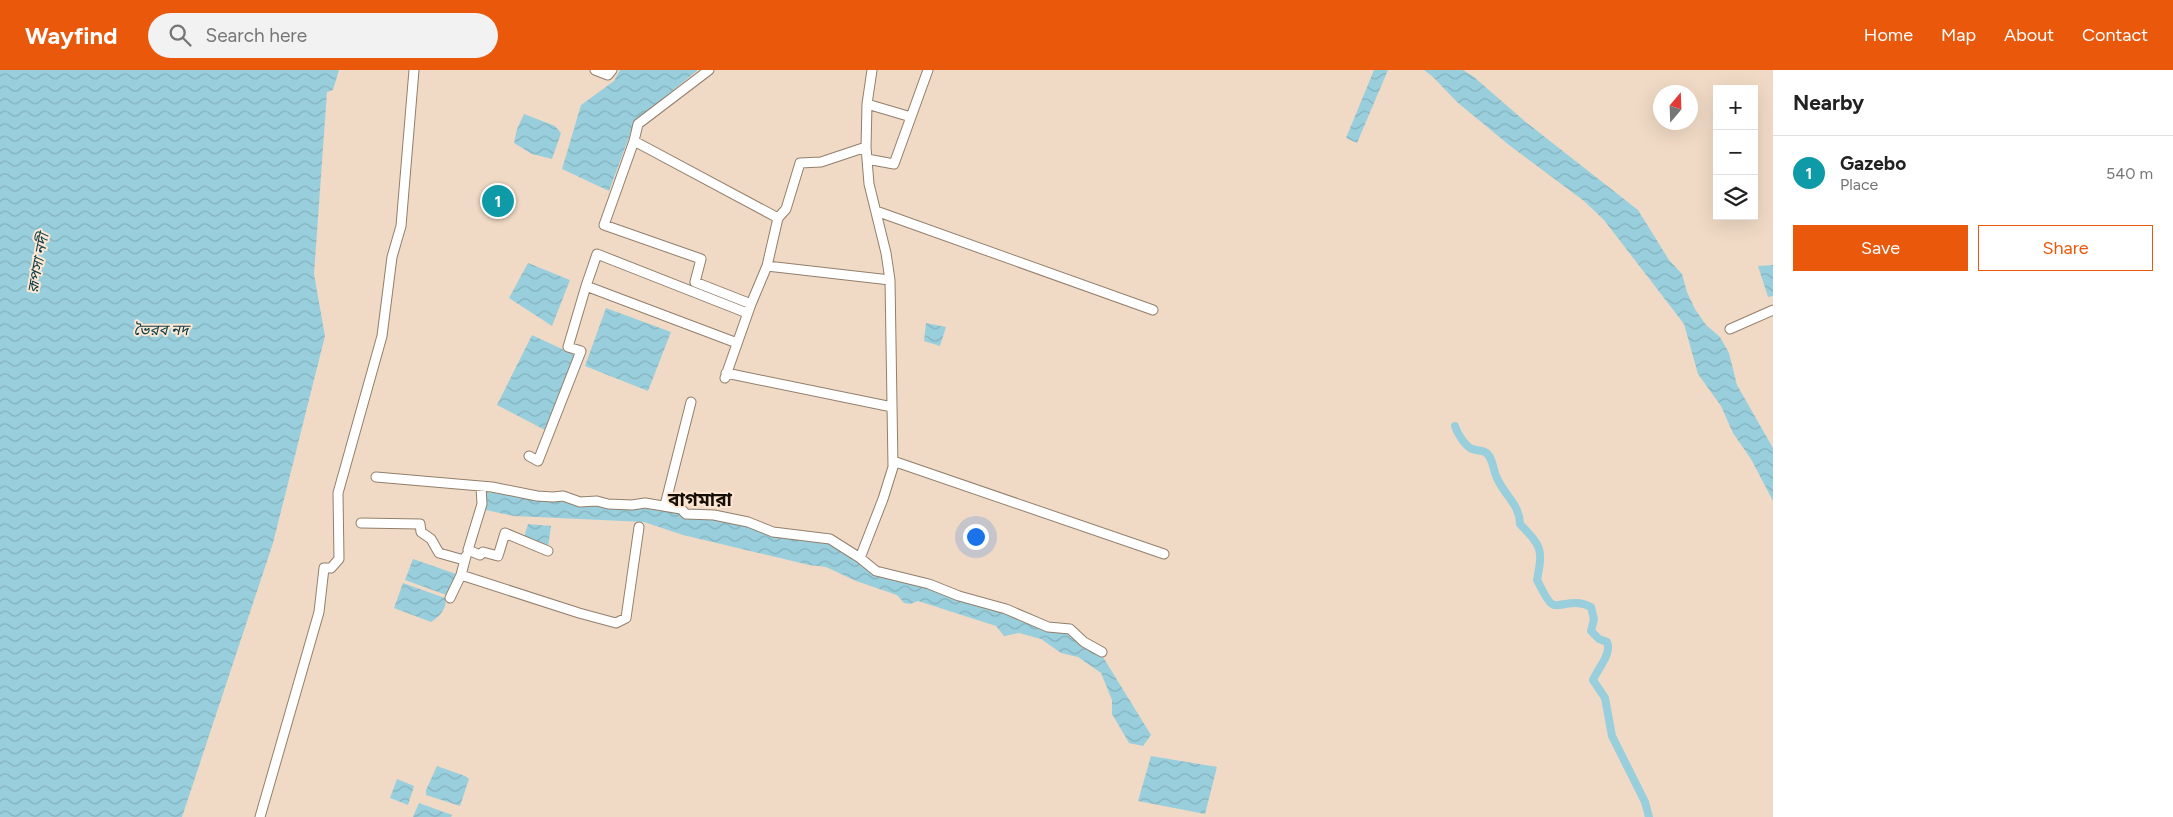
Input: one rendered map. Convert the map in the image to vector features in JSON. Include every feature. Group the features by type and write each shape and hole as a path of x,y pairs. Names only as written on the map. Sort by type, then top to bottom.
{"street":[{"path":"260,817 319,612 324,568 330,568 339,558 338,493 382,336 392,257 401,226 414,70"},
{"path":"595,70 608,75 612,70"},
{"path":"709,70 638,124 604,225 701,259 695,282 749,309"},
{"path":"860,558 883,499 893,461 890,280 870,184 866,146 867,104 872,70"},
{"path":"867,159 894,164 928,70"},
{"path":"867,104 911,117"},
{"path":"634,140 778,218"},
{"path":"866,146 821,162 800,163 786,209 778,218 767,266 725,375 892,407"},
{"path":"876,211 1153,310"},
{"path":"529,456 538,461 581,351 568,347 586,286 598,254 749,309"},
{"path":"767,266 890,280"},
{"path":"586,286 737,343"},
{"path":"1730,329 1773,310"},
{"path":"665,505 691,402"},
{"path":"893,461 1164,554"},
{"path":"376,477 492,487 537,496 562,496 580,502 597,501 608,504 632,505 645,503 665,505 681,509 686,514 714,515 748,522 773,532 830,539 860,558 876,571 928,584 1006,609 1048,627 1070,629 1084,642 1102,652"},
{"path":"450,598 462,575 464,560 482,504 481,487"},
{"path":"361,523 420,524 421,532 431,539 439,553 464,560"},
{"path":"462,575 616,623 626,618 639,527"},
{"path":"468,550 480,554 483,552 498,556 505,532 548,551"}],"water":[{"name":"ভৈরব নদ","path":"0,70 339,70 333,90 327,92 314,274 325,336 273,543 182,817 0,817"},
{"path":"620,70 698,70 635,121 609,191 562,169 581,105 614,81"},
{"path":"1374,70 1388,70 1357,143 1346,138"},
{"path":"1424,70 1463,70 1474,77 1527,123 1638,210 1669,260 1682,274 1687,292 1695,309 1706,325 1720,337 1729,353 1737,385 1773,448 1773,501 1751,459 1733,433 1721,406 1698,374 1684,324 1604,220 1584,201 1509,145 1457,102"},
{"path":"524,114 555,126 561,133 552,159 532,154 514,143 517,129"},
{"path":"528,263 570,280 552,326 509,298"},
{"path":"1773,265 1773,296 1768,297 1758,266"},
{"path":"606,308 671,332 648,391 585,366"},
{"path":"926,323 946,327 940,346 924,341"},
{"path":"532,335 575,355 545,430 497,405"},
{"path":"486,492 563,502 635,507 703,517 748,526 789,539 818,539 837,545 854,561 882,575 949,594 1045,628 1069,632 1085,647 1103,657 1151,735 1143,746 1129,743 1112,714 1112,700 1101,673 1078,657 1061,653 1041,639 1019,633 1004,636 996,626 918,601 910,604 904,603 897,595 856,581 826,567 809,565 683,535 644,522 514,516 486,510"},
{"path":"528,524 551,526 548,547 524,537"},
{"path":"413,559 459,575 449,596 405,580"},
{"path":"403,583 445,598 445,605 437,618 431,622 394,608"},
{"path":"1151,756 1217,767 1205,814 1138,801"},
{"path":"437,766 469,779 460,806 426,795 426,790"},
{"path":"397,779 414,786 408,805 390,798"},
{"path":"419,803 452,815 451,817 413,817"}],"waterway":[{"path":"1455,426 1457,432 1468,446 1485,452 1489,456 1501,486 1517,510 1520,524 1537,544 1540,555 1537,580 1548,600 1555,605 1578,603 1591,607 1594,619 1591,631 1599,639 1607,642 1608,647 1606,656 1593,680 1605,698 1612,736 1645,802 1649,817"}],"place":[{"name":"Gazebo","path":"498,201"}],"district":[{"name":"বাগমারা","path":"700,499"}],"water label":[{"name":"রূপসা নদী","path":"38,263"}]}
